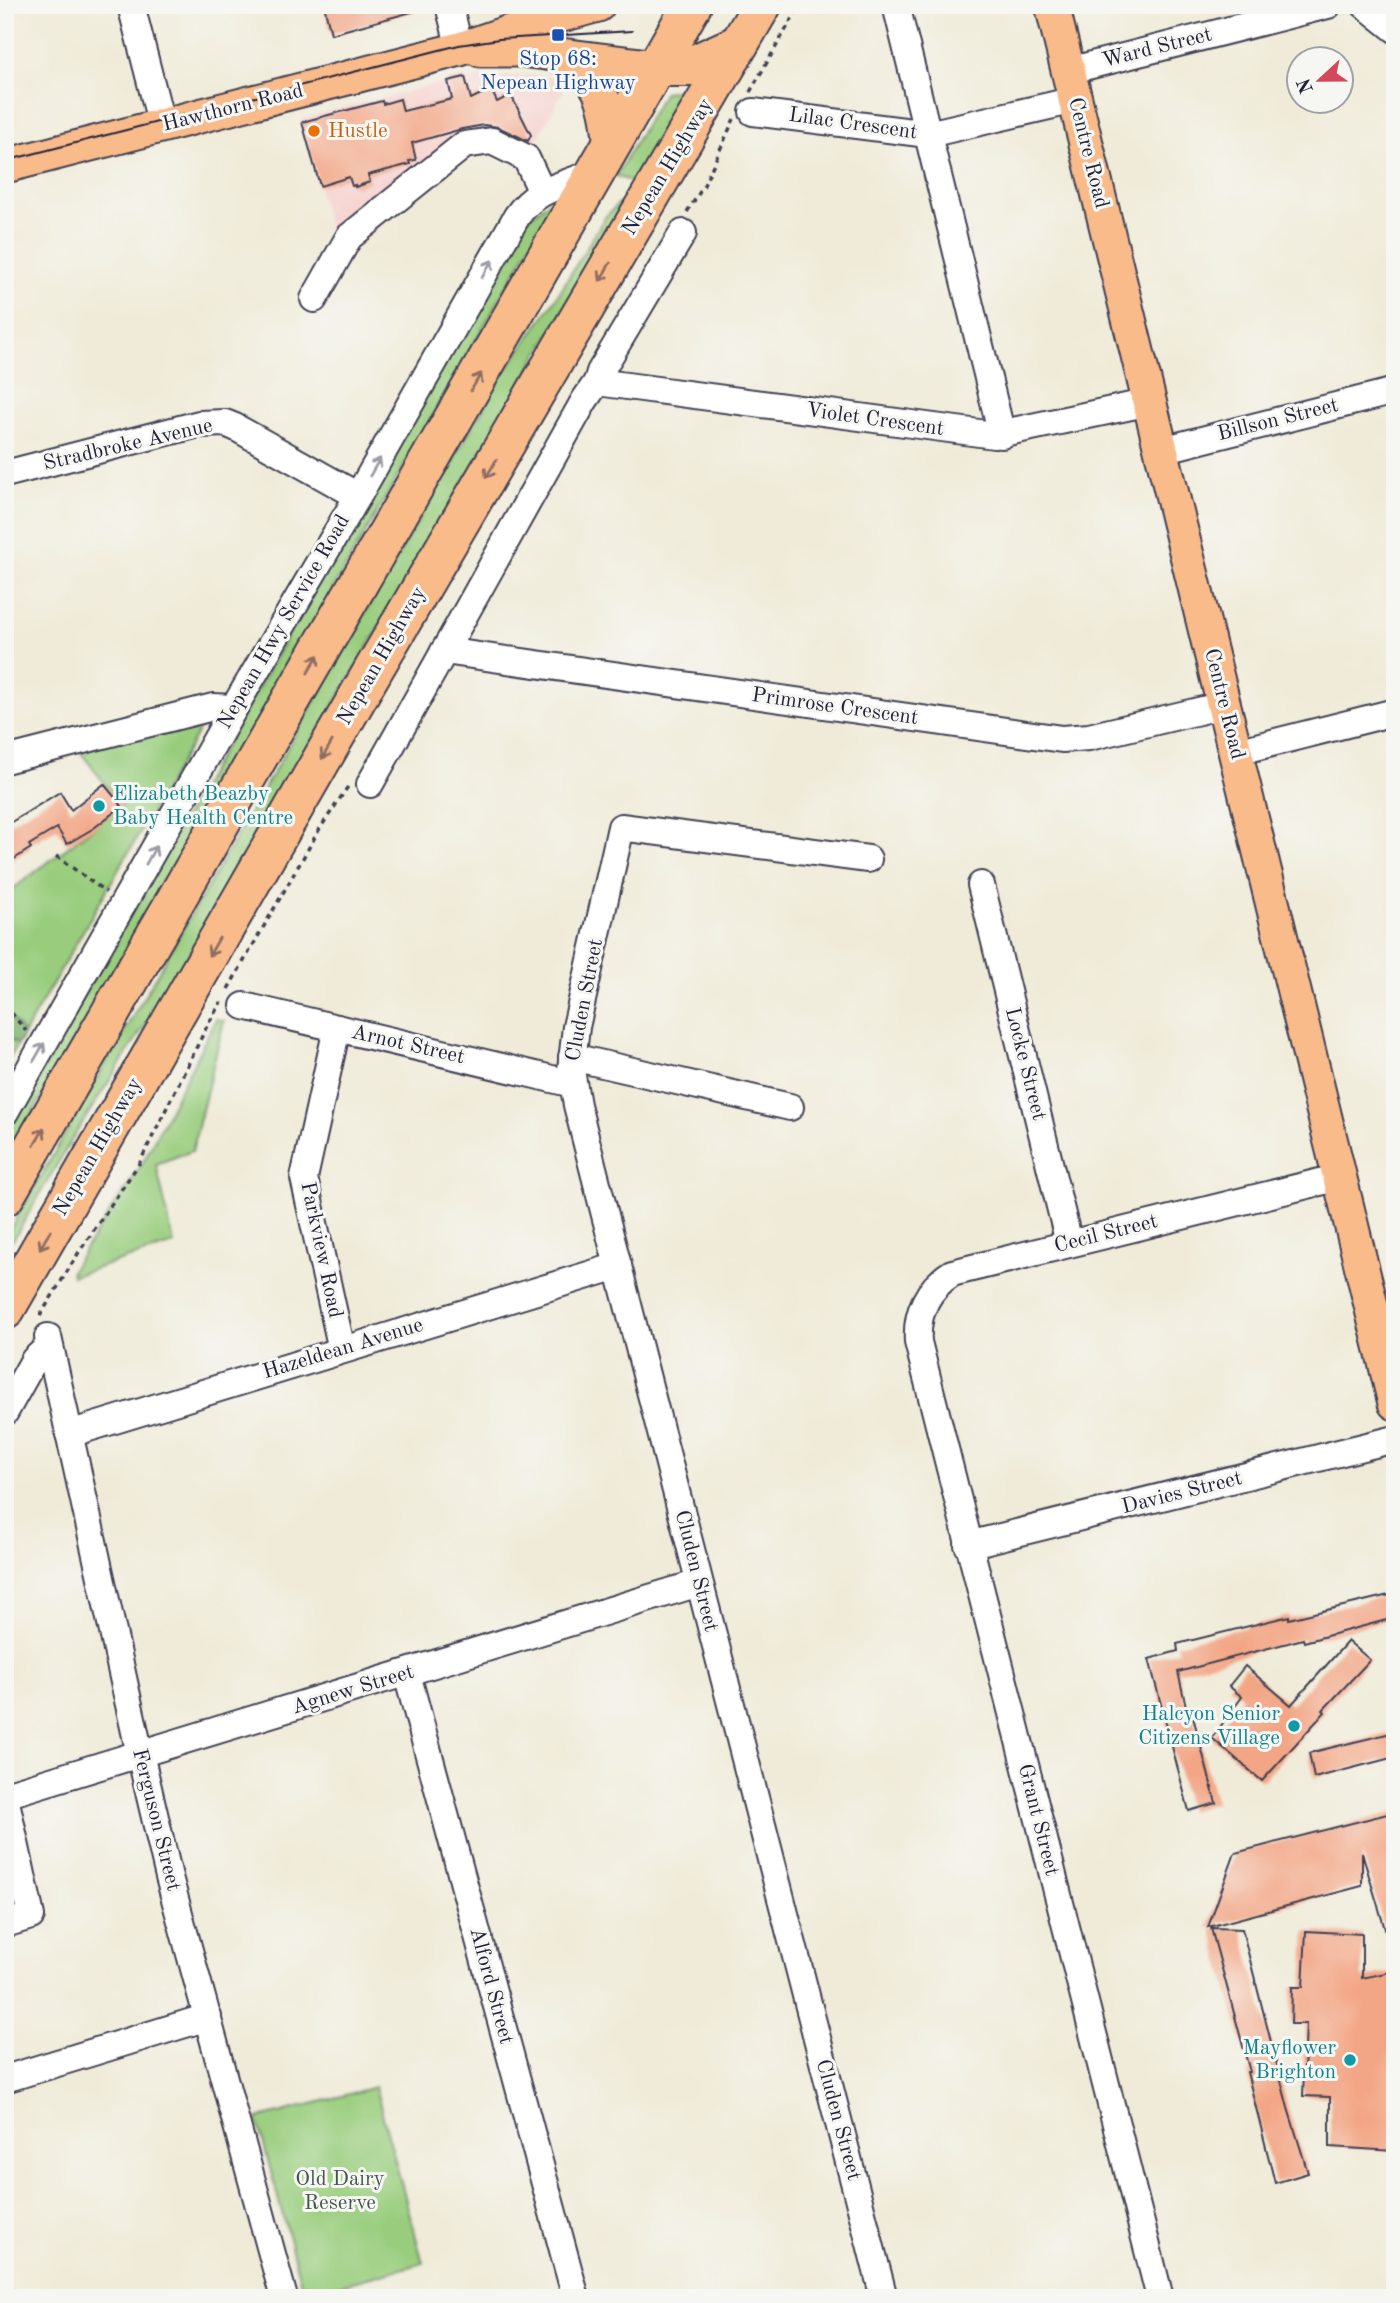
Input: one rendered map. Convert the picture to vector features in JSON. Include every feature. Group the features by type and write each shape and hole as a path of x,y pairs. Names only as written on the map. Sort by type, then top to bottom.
{"highway":[{"path":"5,1196 692,5"},
{"name":"Nepean Highway","path":"10,1290 762,5"},
{"path":"657,67 688,67 739,44"},
{"path":"569,220 623,191 631,195 643,211"}],"main road":[{"name":"Hawthorn Road","path":"5,166 460,49 544,20 598,5"},
{"name":"Centre Road","path":"1052,5 1392,1382"},
{"name":"Hawthorn Road","path":"460,49 520,50 657,67"},
{"path":"560,55 580,67 602,94 607,113 604,159"}],"street":[{"path":"131,5 162,126"},
{"path":"449,5 460,49"},
{"path":"896,5 1002,435"},
{"name":"Ward Street","path":"1071,86 1326,5"},
{"path":"1366,5 1395,29"},
{"name":"Lilac Crescent","path":"745,120 928,134 1071,86"},
{"path":"314,299 349,237 464,145 492,141 526,158 542,192"},
{"name":"Nepean Hwy Service Road","path":"5,1112 517,216 529,201 542,192 604,159"},
{"path":"370,783 597,382 600,372 683,233"},
{"name":"Violet Crescent","path":"597,382 986,435 1002,435 1150,402"},
{"name":"Billson Street","path":"1162,450 1395,391"},
{"name":"Stradbroke Avenue","path":"5,474 198,424 225,423 358,496"},
{"name":"Primrose Crescent","path":"444,651 1062,738 1089,737 1224,705"},
{"path":"5,760 213,707 234,708"},
{"path":"1236,752 1395,712"},
{"name":"Cluden Street","path":"868,859 621,827 576,1027 572,1056 573,1084 618,1266 884,2298"},
{"name":"Locke Street","path":"981,885 1069,1243"},
{"name":"Arnot Street","path":"244,1006 573,1084"},
{"name":"Parkview Road","path":"337,1028 304,1178 342,1350"},
{"path":"572,1056 790,1107"},
{"name":"Cecil Street","path":"918,1342 919,1312 935,1286 944,1278 962,1270 1340,1177"},
{"name":"Hazeldean Avenue","path":"69,1434 618,1266"},
{"name":"Ferguson Street","path":"5,1412 34,1360 48,1341 169,1877 284,2298"},
{"name":"Grant Street","path":"918,1342 1160,2298"},
{"name":"Davies Street","path":"968,1545 1395,1440"},
{"name":"Agnew Street","path":"5,1796 699,1583"},
{"name":"Alford Street","path":"407,1674 576,2298"},
{"path":"5,1796 31,1916 5,1924"},
{"path":"5,2079 208,2017"}],"path":[{"path":"729,128 745,120"},
{"path":"56,856 108,893"},
{"path":"5,1005 40,1050"}],"shaded area":[{"path":"548,76 566,85 525,162 466,148 338,265 300,119 452,80"}],"green space":[{"path":"687,89 688,92 670,128 637,184 616,176 664,92"},
{"path":"561,192 5,1161 5,1134 521,224"},
{"path":"619,203 625,205 174,980 72,1139 13,1240 7,1237 500,379 555,300 605,217"},
{"path":"199,722 202,725 5,1066 5,895 122,806 79,750"},
{"path":"5,1010 24,1034 18,1044 5,1038"},
{"path":"216,1019 224,1021 192,1151 156,1164 174,1244 72,1276 71,1271 79,1258 141,1166"},
{"name":"Old Dairy Reserve","path":"375,2087 423,2263 304,2295 257,2119"}],"building":[{"path":"324,5 419,5 419,10 331,34"},
{"path":"465,77 471,99 491,89 497,102 511,95 531,135 528,141 498,127 484,125 462,129 412,143 416,160 368,175 370,182 355,187 349,177 320,186 302,122 382,101 383,104 400,99 403,111 452,99 448,81"},
{"path":"104,784 122,806 94,828 67,844 57,828 29,845 31,848 5,865 5,826 60,792 71,810"},
{"path":"1389,1595 1394,1618 1178,1672 1188,1715 1192,1713 1216,1803 1189,1811 1149,1659 1178,1651 1177,1644"},
{"path":"1348,1641 1370,1660 1262,1781 1212,1738 1242,1697 1229,1686 1245,1666 1291,1705"},
{"path":"1395,1732 1395,1757 1314,1778 1309,1753"},
{"path":"1395,1812 1395,1949 1391,1949 1362,1853 1362,1886 1208,1927 1235,1853"},
{"path":"1211,1928 1242,1929 1288,2108 1308,2173 1275,2183 1247,2072 1250,2072"},
{"name":"Mayflower Brighton","path":"1306,1931 1362,1934 1362,1978 1395,1971 1395,2151 1330,2147 1330,2097 1303,2096 1306,2024 1291,2024 1292,1987 1303,1987"}],"tram line":[{"path":"5,161 459,45 499,39 632,31"}],"place":[{"name":"Stop 68: Nepean Highway","path":"558,35"},
{"name":"Hustle","path":"314,131"},
{"name":"Elizabeth Beazby Baby Health Centre","path":"99,806"},
{"name":"Halcyon Senior Citizens Village","path":"1294,1726"},
{"name":"Mayflower Brighton","path":"1350,2060"}]}
